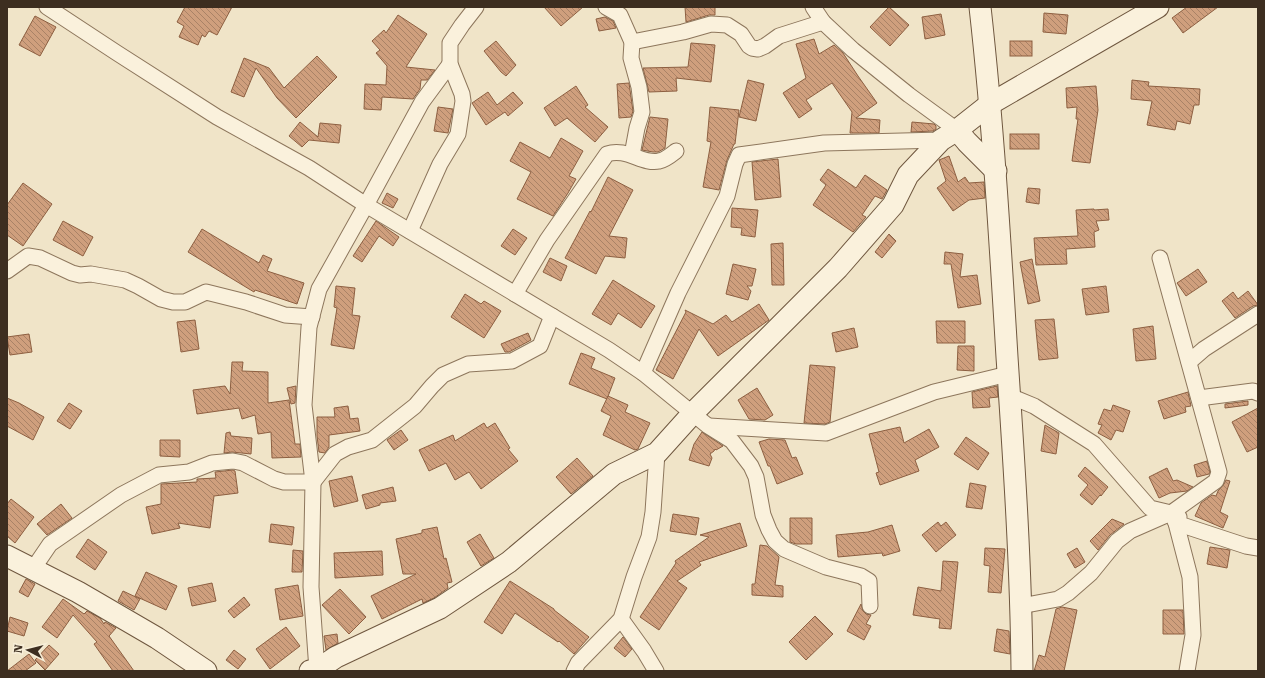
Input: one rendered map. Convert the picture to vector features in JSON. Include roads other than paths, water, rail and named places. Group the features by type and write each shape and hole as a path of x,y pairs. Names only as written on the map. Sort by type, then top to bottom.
{"street":[{"path":"47,7 117,54 217,117 308,168 366,205 609,350 643,373 700,419 732,441 756,477 763,515 775,540 784,549 826,567 861,576 869,581 870,606"},
{"path":"410,231 440,164 458,134 463,101 462,94 450,64 450,43 476,7"},
{"path":"606,7 620,16 632,42 631,58 639,87 642,112 637,128 632,155"},
{"path":"813,7 823,22 853,50 909,95 949,135 967,142 996,171"},
{"path":"980,7 996,171 1021,606 1022,671"},
{"path":"450,64 422,102 319,289 312,317 304,405 313,482 311,586 313,670 336,657 440,608 509,562 614,474 656,454 700,419 838,268 893,205 908,175 949,135 990,104 1158,7"},
{"path":"632,42 683,32 711,24 727,25 741,34 749,46 758,49 779,36 823,22"},
{"path":"643,373 678,293 727,196 735,164 739,155 824,143 949,135"},
{"path":"514,294 547,240 607,154 612,152 632,155 652,162 661,161 676,152"},
{"path":"7,271 28,256 40,258 72,273 80,275 91,274 125,280 161,299 173,302 185,302 206,292 246,302 285,315 312,317"},
{"path":"1021,606 1058,600 1091,572 1117,541 1130,531 1174,518 1185,503 1216,481 1218,477 1219,472 1160,258"},
{"path":"1189,362 1204,349 1258,314"},
{"path":"313,482 336,454 348,447 372,440 415,406 443,375 468,364 512,362 540,346 552,316"},
{"path":"700,419 826,434 934,392 1008,374"},
{"path":"1199,398 1253,391 1258,393"},
{"path":"1010,396 1034,406 1094,444 1150,508 1246,546 1258,548"},
{"path":"574,671 578,663 621,619 634,577 650,537 656,454"},
{"path":"33,569 50,544 121,495 159,475 189,472 212,463 233,461 243,463 274,479 284,482 313,482"},
{"path":"1174,518 1190,577 1193,635 1187,671"},
{"path":"7,556 78,592 158,638 206,671"},
{"path":"621,619 644,651 656,671"}]}
